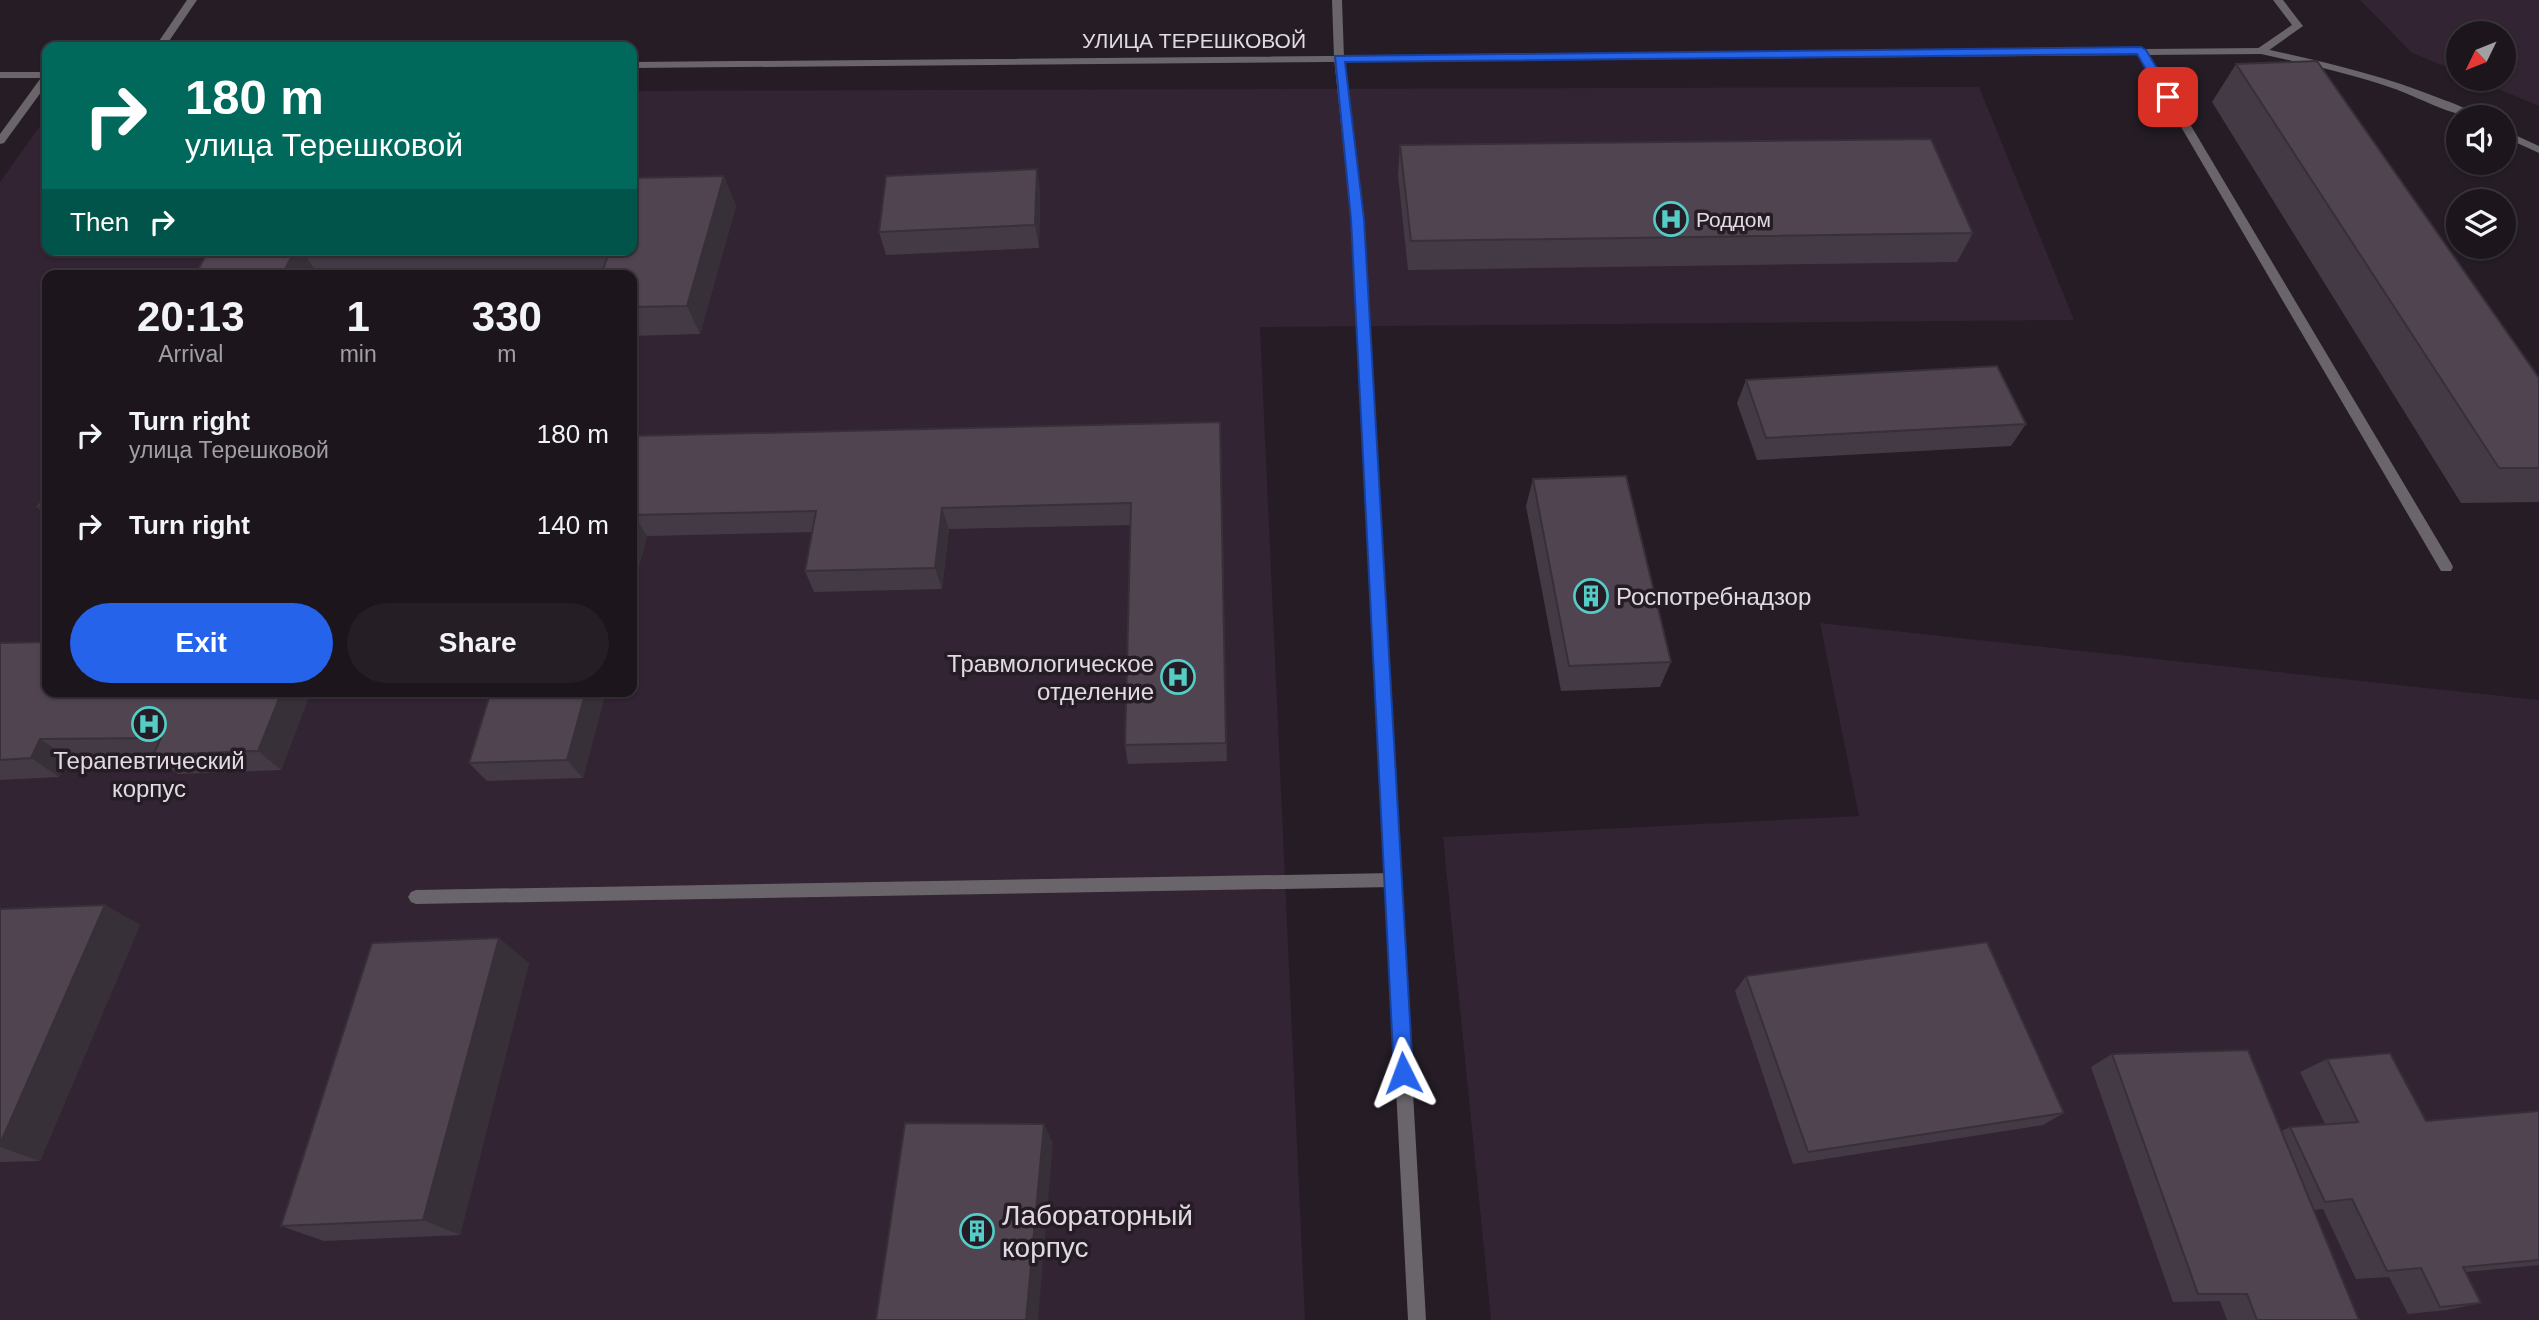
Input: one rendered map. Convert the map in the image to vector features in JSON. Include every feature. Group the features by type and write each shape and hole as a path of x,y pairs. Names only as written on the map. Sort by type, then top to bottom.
{"street":[{"path":"163,42 192,0"},
{"path":"1337,0 1339,58 1357,219 1417,1320"},
{"path":"2261,51 2298,26 2278,0"},
{"path":"2141,50 2446,567"},
{"name":"УЛИЦА ТЕРЕШКОВОЙ","path":"637,65 2261,51 2364,73 2449,105"},
{"path":"0,75 42,76"},
{"path":"0,141 42,83"},
{"path":"2516,139 2539,150"},
{"path":"416,897 1393,880"}],"shaded area":[{"path":"2360,0 2539,0 2539,106 2503,91 2516,91 2516,21 2446,21 2446,67 2412,53"},
{"path":"1979,87 2074,320 1260,327 1305,1320 0,1320 0,182 42,123 42,256 637,256 637,91"},
{"path":"1820,623 2539,700 2539,1320 1491,1320 1443,837 1859,816"}],"building":[{"path":"2317,61 2446,245 2446,259 2456,259 2539,378 2539,468 2499,468 2236,64"},
{"name":"Роддом","path":"1931,139 1973,233 1411,241 1400,145"},
{"path":"1037,169 1035,225 879,232 886,176"},
{"path":"724,176 687,306 637,307 637,270 603,270 608,256 637,256 637,178"},
{"path":"206,256 292,256 285,270 198,270"},
{"path":"1997,366 2026,424 1766,438 1746,380"},
{"name":"Травмологическое отделение","path":"1220,422 1226,743 1125,745 1131,503 942,508 935,568 805,571 816,511 637,515 637,436"},
{"name":"Роспотребнадзор","path":"1626,476 1671,662 1569,666 1533,479"},
{"name":"Терапевтический корпус","path":"42,642 42,697 280,697 258,751 153,755 161,738 40,739 31,758 0,760 0,643"},
{"path":"489,697 584,697 567,760 469,763"},
{"path":"105,905 0,1144 0,909"},
{"path":"499,938 423,1220 281,1226 372,943"},
{"path":"1987,942 2064,1113 1808,1152 1746,976"},
{"path":"2248,1050 2359,1320 2257,1320 2247,1294 2198,1294 2112,1054"},
{"path":"2390,1053 2426,1121 2539,1111 2539,1260 2463,1267 2481,1303 2440,1307 2421,1268 2387,1271 2352,1199 2325,1202 2290,1127 2358,1122 2327,1059"},
{"name":"Лабораторный корпус","path":"905,1123 1044,1124 1026,1320 876,1320"}],"place":[{"name":"Роддом","path":"1671,219"},
{"name":"Роспотребнадзор","path":"1591,596"},
{"name":"Травмологическое отделение","path":"1178,677"},
{"name":"Терапевтический корпус","path":"149,724"},
{"name":"Лабораторный корпус","path":"977,1231"}],"route":[{"path":"1403,1073 1357,219 1339,58 2141,50 2168,97"}]}
